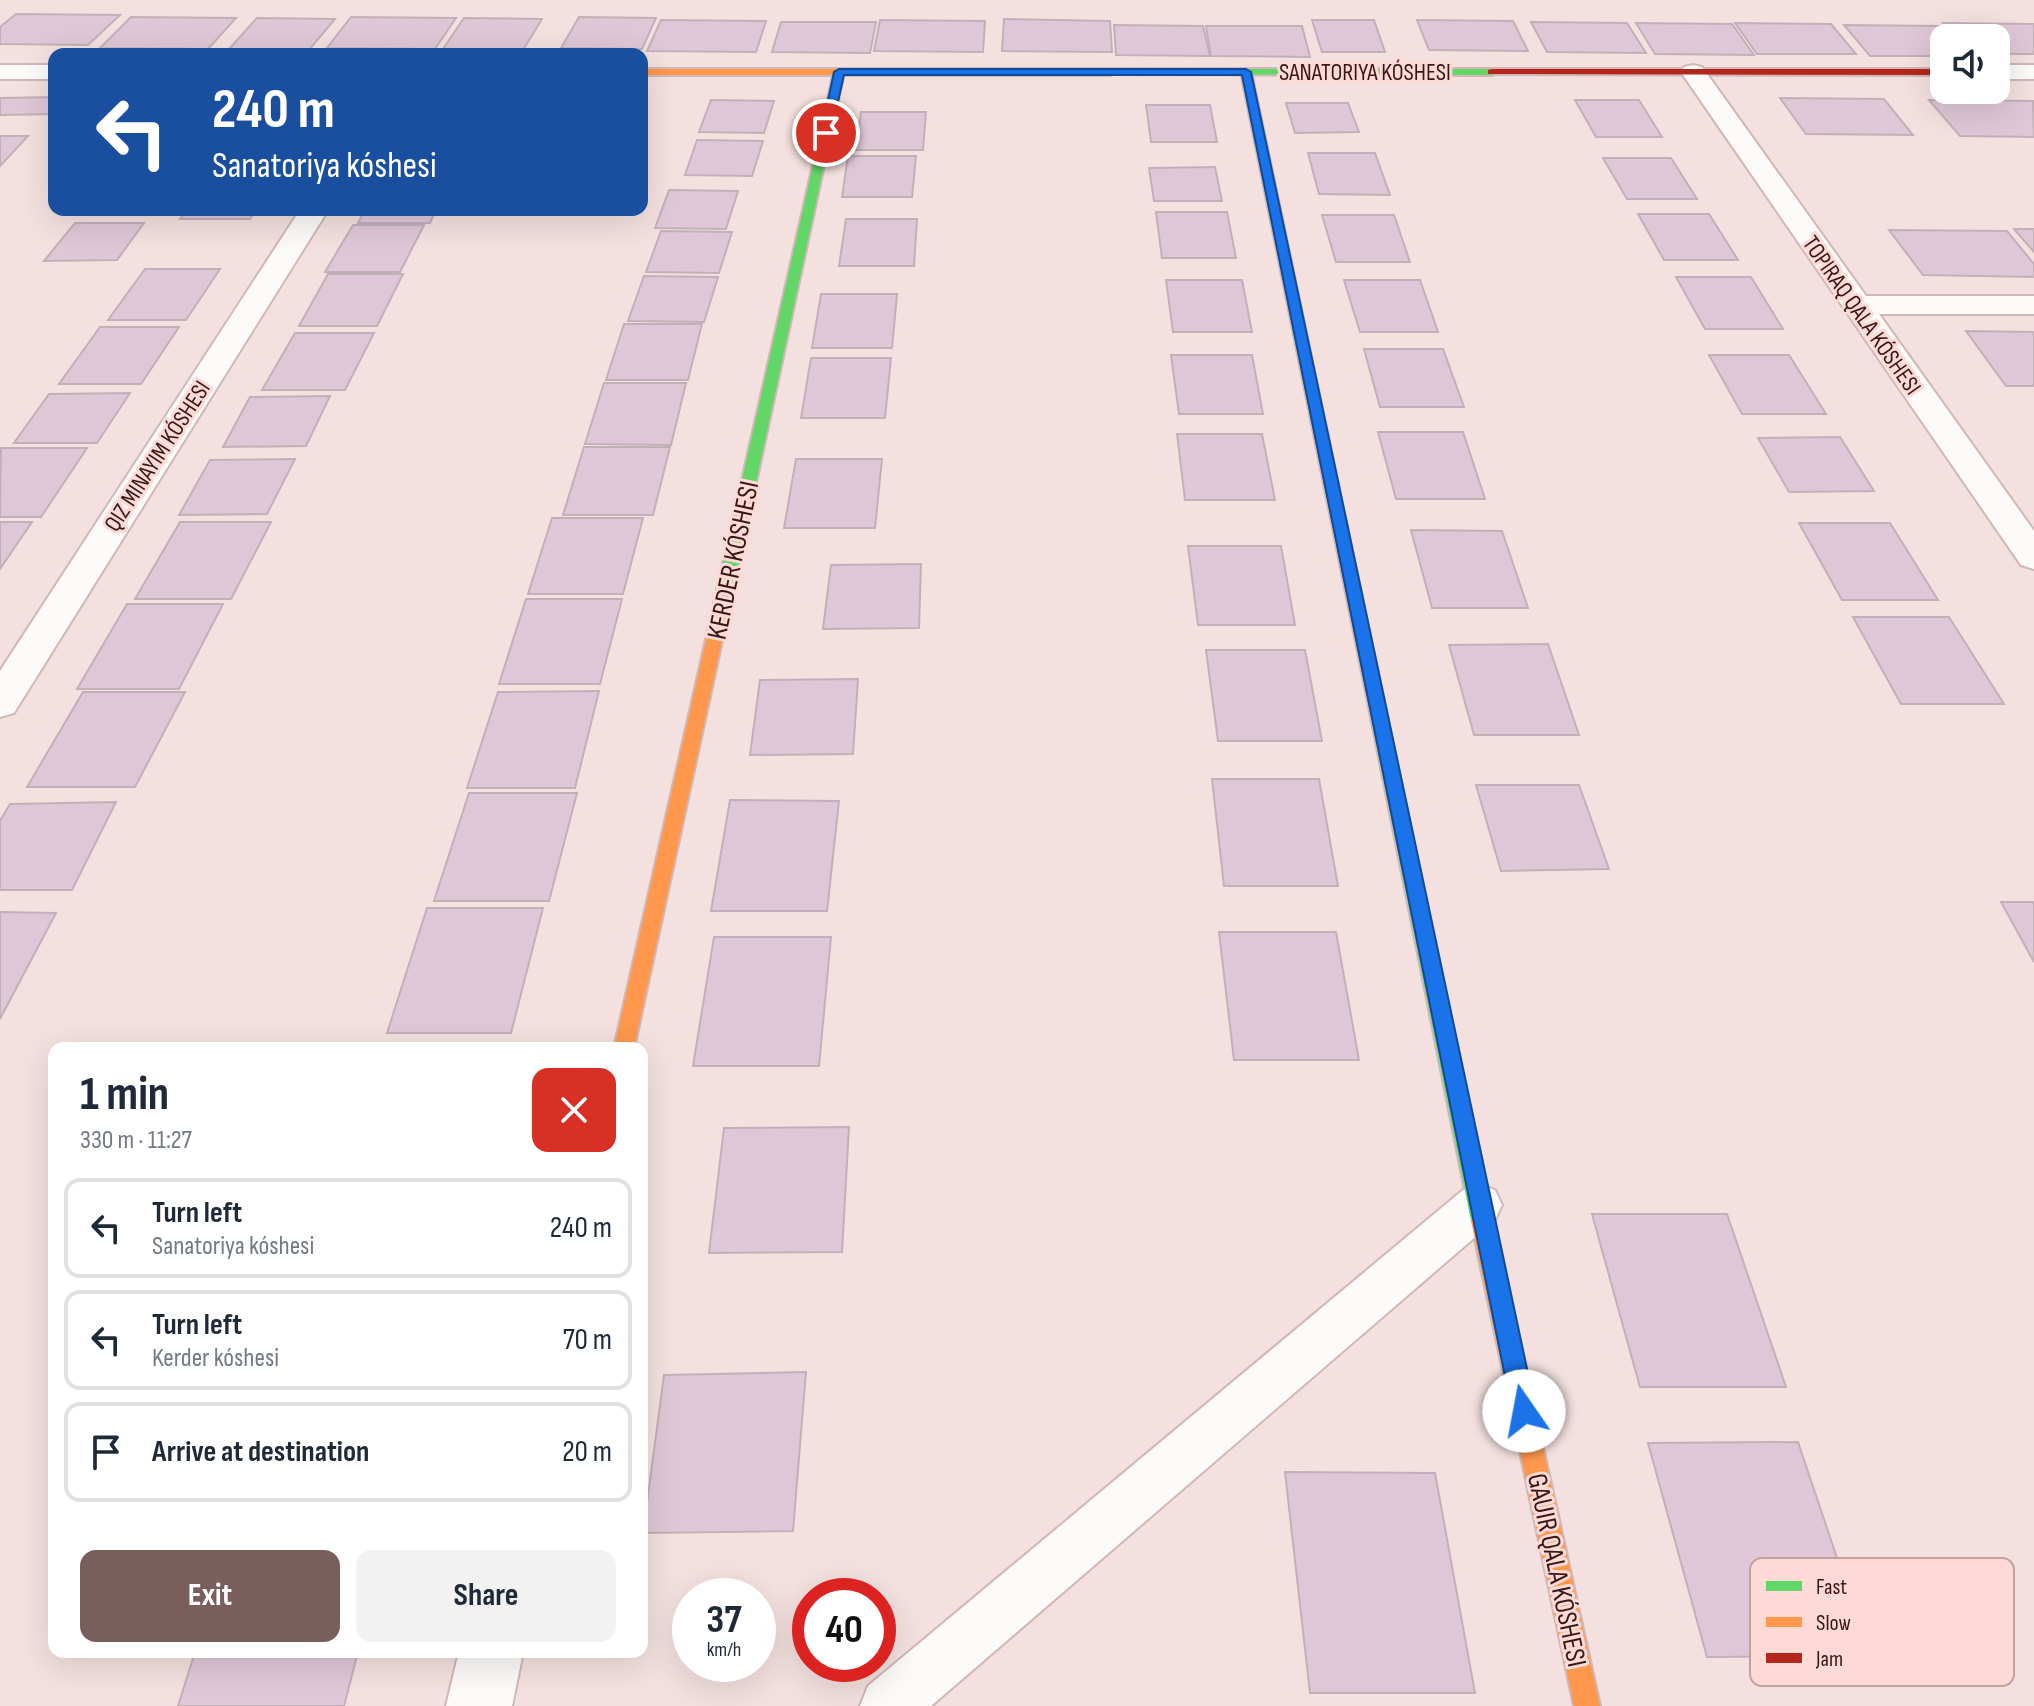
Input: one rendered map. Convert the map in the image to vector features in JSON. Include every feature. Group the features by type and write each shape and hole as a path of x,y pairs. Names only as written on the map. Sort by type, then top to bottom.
{"street":[{"path":"0,72 48,72"},
{"name":"SANATORIYA KÓSHESI","path":"648,72 1930,72"},
{"name":"KERDER KÓSHESI","path":"625,1042 839,72"},
{"name":"GAUIR QALA KÓSHESI","path":"1246,72 1479,1205 1587,1706"},
{"path":"1693,72 2034,557"},
{"path":"2010,72 2034,72"},
{"path":"0,703 310,216"},
{"path":"1854,305 2034,305"},
{"path":"479,1706 490,1658"}],"lane":[{"path":"888,1706 1479,1205"}],"building":[{"path":"16,14 120,15 88,45 0,44 0,27"},
{"path":"131,17 236,18 209,48 100,48"},
{"path":"351,17 456,18 436,48 327,48"},
{"path":"579,17 656,18 642,48 561,48"},
{"path":"257,18 335,19 311,48 230,48"},
{"path":"464,18 542,19 524,48 444,48"},
{"path":"1004,19 1110,21 1112,52 1002,51"},
{"path":"661,20 766,21 756,52 648,49"},
{"path":"880,20 985,21 983,52 874,51"},
{"path":"1312,20 1374,20 1385,52 1322,52"},
{"path":"1417,20 1513,21 1528,51 1429,50"},
{"path":"781,22 876,22 870,53 772,52"},
{"path":"1531,22 1627,23 1646,53 1547,52"},
{"path":"1636,23 1732,24 1754,55 1655,54"},
{"path":"1735,23 1831,24 1856,54 1757,54"},
{"path":"1943,23 2034,24 2034,54 2010,54 2010,24"},
{"path":"1114,25 1203,26 1210,56 1116,55"},
{"path":"1844,25 1930,26 1930,56 1870,56"},
{"path":"1206,26 1302,26 1310,57 1211,56"},
{"path":"48,97 48,114 0,115 0,98"},
{"path":"1780,98 1884,99 1913,135 1806,134"},
{"path":"711,100 774,101 764,133 699,132"},
{"path":"1575,100 1639,100 1662,137 1596,137"},
{"path":"2033,101 2034,137 1960,136 1932,104"},
{"path":"1286,103 1348,103 1359,132 1295,133"},
{"path":"1146,105 1210,105 1217,142 1151,142"},
{"path":"861,112 926,112 923,150 856,150"},
{"path":"0,136 28,136 0,166"},
{"path":"697,140 763,141 752,176 685,175"},
{"path":"1308,153 1375,153 1390,195 1319,194"},
{"path":"848,156 916,156 912,197 842,197"},
{"path":"1603,158 1671,158 1697,199 1627,199"},
{"path":"1215,167 1222,201 1154,201 1149,168"},
{"path":"669,190 738,191 726,229 655,228"},
{"path":"1156,212 1227,212 1236,258 1162,258"},
{"path":"1638,214 1709,214 1738,260 1664,260"},
{"path":"1322,215 1394,215 1410,262 1336,262"},
{"path":"182,216 252,216 250,219 180,219"},
{"path":"362,216 433,216 430,223 358,223"},
{"path":"846,219 917,219 914,266 839,266"},
{"path":"75,223 144,223 117,260 44,261"},
{"path":"353,225 424,225 400,272 325,272"},
{"path":"2014,229 2034,229 2034,252"},
{"path":"1889,230 2007,231 2034,264 2034,277 1923,275"},
{"path":"661,231 732,232 719,273 646,272"},
{"path":"145,269 220,269 186,320 108,320"},
{"path":"328,274 403,274 377,326 299,326"},
{"path":"644,276 718,277 704,322 628,321"},
{"path":"1676,277 1751,277 1783,329 1705,329"},
{"path":"1166,280 1242,280 1252,332 1173,332"},
{"path":"1344,280 1420,280 1438,332 1360,332"},
{"path":"821,294 897,294 892,348 812,348"},
{"path":"624,324 702,324 688,380 606,380"},
{"path":"100,327 179,327 141,384 59,384"},
{"path":"1966,331 2034,332 2034,386 2006,386"},
{"path":"295,333 374,333 345,390 262,390"},
{"path":"1364,349 1443,349 1464,407 1380,407"},
{"path":"1171,355 1252,355 1263,414 1179,414"},
{"path":"1709,355 1789,355 1826,414 1742,414"},
{"path":"811,358 891,358 885,418 801,418"},
{"path":"604,383 686,383 671,445 585,444"},
{"path":"130,393 97,443 14,443 49,394"},
{"path":"330,396 306,446 223,447 250,397"},
{"path":"1378,432 1463,432 1485,499 1396,499"},
{"path":"1177,434 1262,434 1275,500 1185,500"},
{"path":"1840,437 1874,491 1789,492 1758,438"},
{"path":"584,447 670,447 653,515 563,515"},
{"path":"1,448 87,448 41,517 0,517"},
{"path":"295,459 267,514 179,515 210,460"},
{"path":"796,459 882,459 875,528 784,528"},
{"path":"552,518 643,518 623,594 528,594"},
{"path":"0,522 32,522 0,569"},
{"path":"180,522 271,522 231,599 135,599"},
{"path":"1799,523 1890,523 1938,600 1842,600"},
{"path":"1411,530 1502,531 1528,608 1432,608"},
{"path":"1188,546 1281,546 1295,625 1198,625"},
{"path":"921,564 919,628 823,629 831,565"},
{"path":"526,599 622,599 600,684 499,684"},
{"path":"127,604 223,604 179,689 77,689"},
{"path":"1853,617 1949,617 2004,704 1901,704"},
{"path":"1548,644 1579,735 1474,735 1449,645"},
{"path":"1206,650 1305,650 1322,741 1218,741"},
{"path":"858,679 853,754 750,755 760,680"},
{"path":"599,691 575,788 467,788 498,692"},
{"path":"83,692 185,692 135,787 27,787"},
{"path":"1212,779 1319,779 1338,886 1224,886"},
{"path":"1476,785 1579,785 1609,869 1501,871"},
{"path":"469,793 577,793 549,901 434,901"},
{"path":"730,800 839,801 827,911 711,911"},
{"path":"116,802 72,890 0,890 0,821 10,804"},
{"path":"2001,902 2034,902 2034,962"},
{"path":"427,908 543,908 511,1033 387,1033"},
{"path":"0,912 56,913 0,1019"},
{"path":"1219,932 1336,932 1359,1060 1234,1060"},
{"path":"714,937 831,937 819,1066 693,1066"},
{"path":"849,1127 842,1252 709,1253 724,1128"},
{"path":"1592,1214 1727,1214 1786,1387 1640,1387"},
{"path":"806,1372 793,1531 648,1533 648,1495 664,1375"},
{"path":"1798,1442 1837,1558 1750,1558 1750,1657 1707,1657 1648,1443"},
{"path":"1285,1472 1435,1473 1475,1693 1310,1693"},
{"path":"193,1658 356,1658 344,1706 178,1706"}],"traffic: fast":[{"path":"720,613 839,72"},
{"path":"1110,72 1492,72"},
{"path":"1376,702 1482,1221"}],"traffic: slow":[{"path":"648,72 1110,72"},
{"path":"625,1042 720,613"},
{"path":"1482,1221 1587,1706"}],"traffic: jam":[{"path":"1246,72 1376,702"},
{"path":"1492,72 1930,72"}],"route":[{"path":"826,133 839,72 1246,72 1524,1411"}]}
